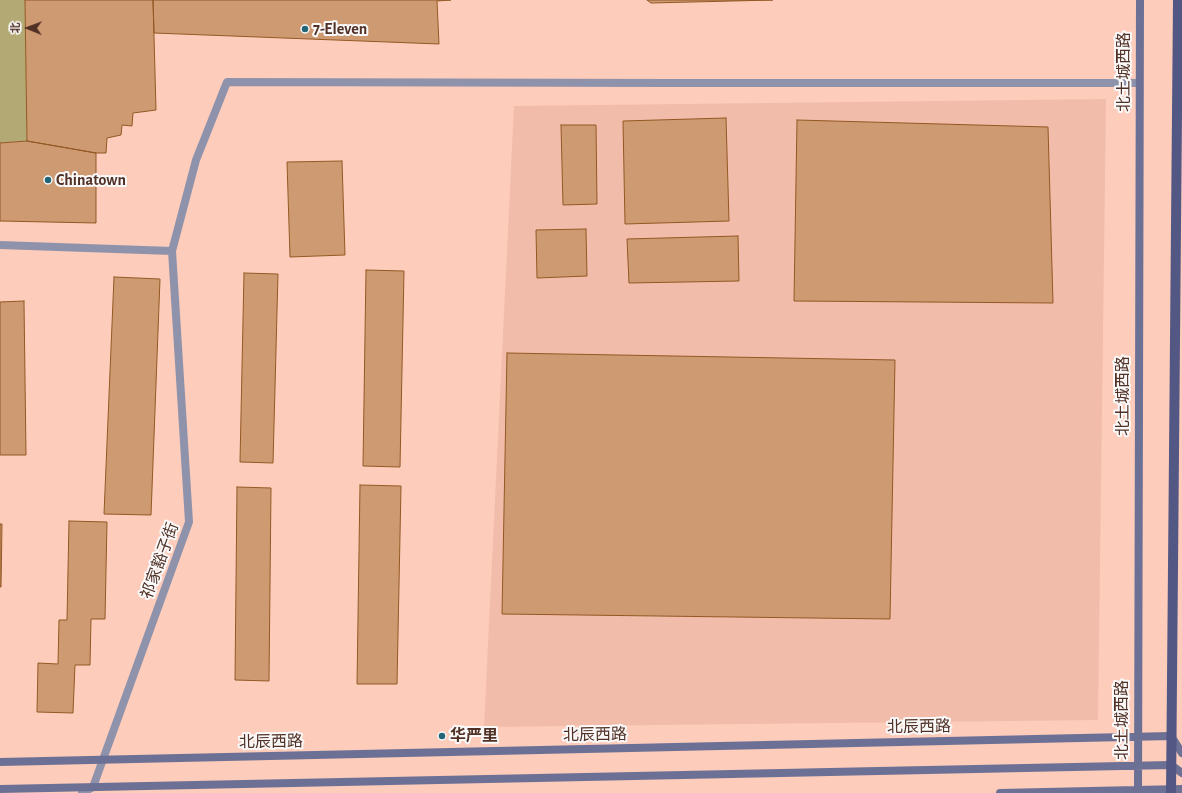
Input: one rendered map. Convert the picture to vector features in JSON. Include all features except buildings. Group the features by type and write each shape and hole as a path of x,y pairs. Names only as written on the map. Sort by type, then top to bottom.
{"main road":[{"path":"1171,791 1178,0"}],"street":[{"name":"北土城西路","path":"1138,791 1140,0"},
{"name":"祁家豁子街","path":"92,787 189,522 172,251 196,160 227,82 659,84 1139,82"},
{"path":"0,245 172,251"},
{"name":"北辰西路","path":"0,762 1171,736"},
{"path":"1171,736 1182,753"},
{"path":"0,789 1171,765 1182,773"},
{"path":"82,793 92,787"},
{"path":"1000,793 1171,791 1182,789"}],"shaded area":[{"path":"0,0 25,0 27,141 0,143"},
{"path":"1106,99 1098,720 484,727 514,106"}],"place":[{"name":"7-Eleven","path":"305,29"},
{"name":"Chinatown","path":"48,180"},
{"name":"华严里","path":"442,736"}]}
